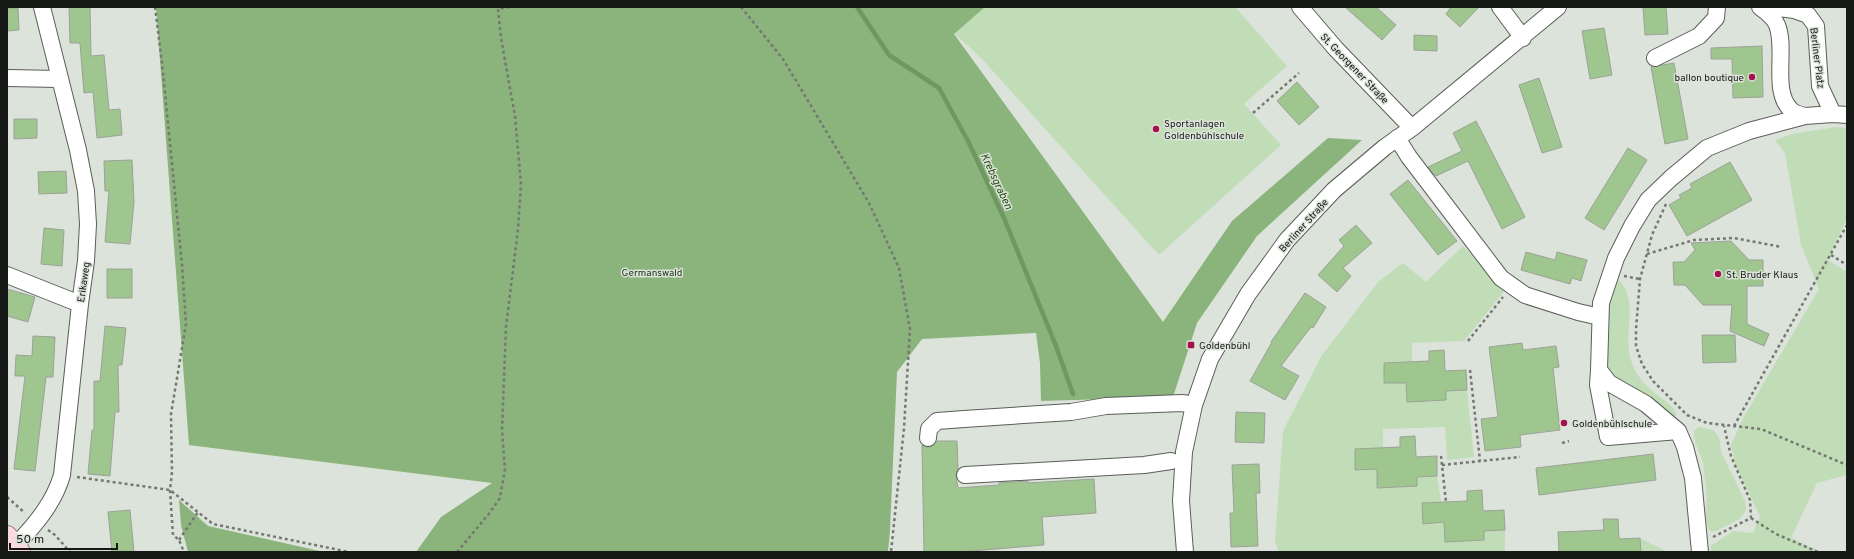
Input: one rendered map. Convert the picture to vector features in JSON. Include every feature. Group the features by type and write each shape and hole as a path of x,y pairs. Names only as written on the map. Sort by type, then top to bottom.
{"street":[{"name":"Erikaweg","path":"14,545 37,523 58,490 62,475 80,304 86,262 88,224 86,191 78,150 42,7"},
{"name":"St. Georgener Straße","path":"1300,7 1336,49 1412,128"},
{"path":"1500,7 1523,38"},
{"name":"Berliner Straße","path":"1185,552 1181,500 1184,452 1194,405 1210,359 1248,294 1287,240 1334,190 1523,38 1558,7"},
{"path":"1654,58 1699,36 1716,18 1717,7"},
{"path":"1760,7 1777,25 1779,37 1781,88 1784,100 1791,111 1805,116"},
{"name":"Berliner Platz","path":"1771,7 1794,10 1808,15 1816,26 1820,86 1840,114"},
{"path":"7,78 59,79"},
{"path":"1678,431 1608,437 1598,385 1601,303 1616,258 1632,226 1648,200 1707,148 1750,131 1805,116 1840,114"},
{"path":"1397,138 1501,278 1525,295 1578,312 1600,317"},
{"path":"7,275 80,304"},
{"path":"1599,370 1609,383 1646,404 1678,431 1693,478 1700,548"},
{"path":"928,438 929,430 937,421 992,416 1071,412 1106,406 1182,403 1194,405"},
{"path":"965,475 995,470 1073,464 1171,461"}],"path":[{"path":"155,7 182,265 186,324 171,414 172,472 170,490 173,535 179,540 184,552"},
{"path":"457,552 500,498 505,469 502,430 506,327 518,229 521,184 514,116 500,38 498,9 510,7"},
{"path":"741,7 784,59 869,203 899,268 910,329 904,428 891,552"},
{"path":"1254,113 1299,73"},
{"path":"1667,202 1652,235 1640,278 1636,328 1636,346 1642,364 1653,381 1687,415 1707,423 1761,429 1847,466"},
{"path":"1734,426 1847,225"},
{"path":"1647,254 1694,240 1734,238 1782,247"},
{"path":"1831,255 1847,265"},
{"path":"1468,341 1512,285"},
{"path":"1470,370 1480,461"},
{"path":"1724,426 1731,456 1750,500 1751,518"},
{"path":"1562,443 1569,441"},
{"path":"1441,456 1446,502"},
{"path":"1442,464 1520,457"},
{"path":"62,475 170,490 213,524 349,552"},
{"path":"179,540 198,512"},
{"path":"1700,548 1751,518"},
{"path":"1751,518 1776,534 1818,552"}],"green space":[{"name":"Germanswald","path":"156,7 985,7 954,34 1163,322 1232,221 1328,138 1362,140 1257,236 1197,323 1173,397 1041,401 1040,363 1036,333 922,339 897,372 888,552 416,552 441,517 492,483 189,445"},
{"name":"Sportanlagen Goldenbühlschule","path":"985,7 1235,7 1287,66 1244,104 1281,145 1159,255 981,58 954,33"},
{"path":"1836,127 1847,128 1847,218 1828,260 1847,272 1847,475 1817,483 1791,538 1821,552 1711,552 1711,546 1733,531 1753,533 1760,516 1735,464 1731,445 1742,420 1819,289 1801,245 1785,153 1775,140 1792,134"},
{"path":"1463,246 1506,289 1464,341 1412,343 1412,362 1384,363 1384,383 1406,383 1407,401 1446,400 1446,391 1467,390 1474,457 1447,460 1445,427 1383,429 1383,448 1355,449 1355,469 1377,469 1378,488 1417,486 1417,477 1437,476 1441,502 1422,503 1423,523 1444,522 1445,542 1484,540 1484,531 1505,530 1505,552 1279,552 1275,541 1283,431 1322,355 1379,281 1403,263 1426,282"},
{"path":"1612,280 1620,281 1629,300 1630,310 1628,341 1629,352 1634,369 1645,384 1668,403 1675,410 1677,415 1672,417 1611,375 1604,366 1602,354"},
{"path":"1698,427 1713,430 1719,437 1721,452 1745,501 1746,510 1740,519 1714,532 1710,531 1707,521 1703,463 1694,435 1694,431"},
{"path":"179,500 208,526 324,552 188,552 181,525"},
{"path":"1640,538 1667,552 1641,552"}],"building":[{"path":"69,7 90,7 91,56 104,55 109,110 120,109 122,135 97,138 93,92 84,93 80,43 70,43"},
{"path":"1345,7 1376,7 1396,25 1382,40"},
{"path":"1451,7 1479,7 1460,27 1446,14"},
{"path":"1643,7 1666,7 1668,34 1645,35"},
{"path":"7,8 18,8 19,30 7,31"},
{"path":"1604,28 1612,75 1590,79 1582,31"},
{"path":"1414,35 1437,36 1437,51 1414,50"},
{"path":"1762,46 1763,97 1733,98 1732,59 1711,59 1711,48"},
{"path":"1674,63 1688,139 1665,144 1651,67"},
{"path":"1539,78 1562,147 1542,153 1519,85"},
{"path":"1297,82 1319,107 1299,125 1277,101"},
{"path":"14,119 37,119 37,138 14,139"},
{"path":"1476,121 1525,217 1502,229 1468,161 1436,176 1428,167 1462,151 1453,133"},
{"path":"1628,148 1647,160 1604,230 1585,218"},
{"path":"132,160 134,202 130,244 105,242 109,191 105,191 104,161"},
{"path":"1730,162 1752,200 1687,236 1669,205 1681,198 1679,195 1692,188 1690,184"},
{"path":"66,171 67,193 39,194 38,172"},
{"path":"1408,180 1457,241 1438,255 1390,194"},
{"path":"1356,225 1372,243 1343,268 1351,276 1337,292 1318,275 1344,246 1339,240"},
{"path":"44,228 64,230 62,266 41,264"},
{"name":"St. Bruder Klaus","path":"1731,241 1749,260 1763,260 1763,286 1747,286 1747,324 1769,334 1764,346 1730,331 1732,305 1703,305 1685,285 1674,285 1673,262 1684,262 1695,250 1691,243"},
{"path":"1526,252 1555,260 1557,252 1587,260 1581,281 1572,278 1570,284 1521,270"},
{"path":"107,269 132,269 132,298 107,298"},
{"path":"7,289 35,297 28,322 7,316"},
{"path":"1305,293 1326,307 1313,328 1311,327 1281,366 1299,376 1285,400 1250,381 1271,342"},
{"path":"105,326 126,328 122,365 118,365 119,412 115,412 110,476 88,474 92,430 94,430 94,381 100,381"},
{"path":"1702,335 1735,335 1736,362 1703,363"},
{"path":"33,336 55,337 53,377 46,377 35,471 14,469 25,376 15,376 16,355 32,356"},
{"path":"1522,343 1523,350 1556,346 1559,367 1553,368 1560,430 1520,435 1521,447 1485,451 1481,419 1498,417 1489,347"},
{"path":"1444,350 1445,371 1466,370 1467,390 1446,391 1446,400 1407,402 1406,383 1384,383 1384,363 1429,361 1429,351"},
{"path":"1236,412 1265,413 1264,443 1235,442"},
{"path":"1415,436 1416,457 1437,456 1437,476 1417,477 1417,486 1377,488 1377,469 1355,470 1355,449 1400,447 1400,437"},
{"path":"937,441 957,441 958,469 956,475 958,488 1028,481 1028,483 1094,479 1096,513 1042,517 1044,545 960,552 924,552 922,445 931,447"},
{"path":"1653,454 1656,480 1539,495 1536,468"},
{"path":"1259,464 1260,493 1256,493 1258,546 1231,547 1230,513 1234,513 1232,465"},
{"path":"1482,490 1483,511 1504,510 1505,530 1484,531 1484,540 1445,542 1444,522 1423,524 1422,503 1467,501 1467,491"},
{"path":"130,510 134,552 112,552 108,512"},
{"path":"1603,519 1618,519 1619,539 1640,538 1641,552 1559,552 1558,532 1604,530"}],"waterway":[{"name":"Krebsgraben","path":"857,7 889,55 939,88 969,143 1004,218 1056,346 1073,394"}],"place":[{"name":"ballon boutique","path":"1752,77"},
{"name":"Sportanlagen Goldenbühlschule","path":"1156,129"},
{"name":"St. Bruder Klaus","path":"1718,274"},
{"name":"Goldenbühl","path":"1191,345"},
{"name":"Goldenbühlschule","path":"1564,423"}]}
